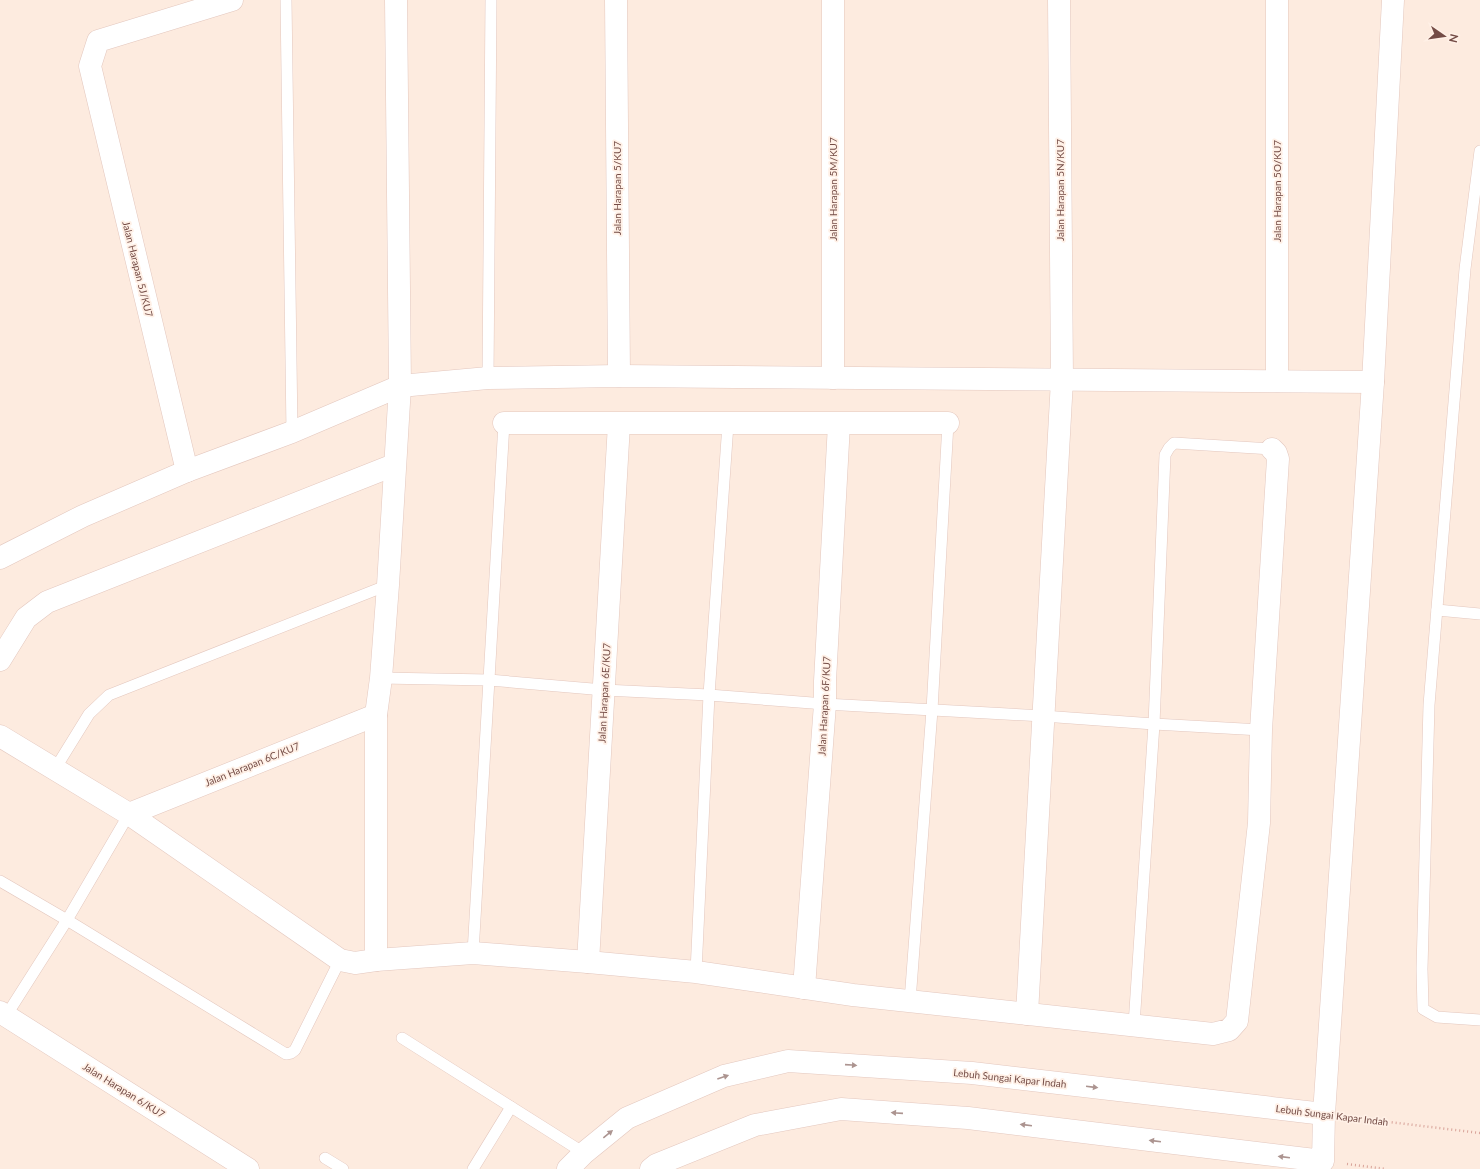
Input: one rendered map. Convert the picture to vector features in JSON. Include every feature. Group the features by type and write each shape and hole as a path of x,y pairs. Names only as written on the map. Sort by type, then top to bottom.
{"street":[{"name":"Jalan Harapan 5J/KU7","path":"187,471 90,66 98,41 232,0"},
{"path":"376,960 376,715 381,678 388,585 394,465 400,386 396,0"},
{"name":"Jalan Harapan 5/KU7","path":"616,0 619,376"},
{"name":"Jalan Harapan 5M/KU7","path":"833,0 833,378"},
{"name":"Jalan Harapan 5N/KU7","path":"1027,1014 1062,380 1059,0"},
{"name":"Jalan Harapan 5O/KU7","path":"1277,0 1277,381"},
{"path":"651,1169 656,1165 755,1124 841,1109 968,1118 1323,1161 1324,1114 1373,382 1394,0"},
{"path":"0,558 83,516 187,471 292,432 400,386 488,378 619,376 1373,382"},
{"path":"504,423 948,424"},
{"name":"Jalan Harapan 6E/KU7","path":"588,962 619,424"},
{"name":"Jalan Harapan 6F/KU7","path":"804,988 825,704 839,424"},
{"path":"0,736 128,814 340,960 355,963 376,960 473,953 588,962 696,972 804,988 910,1001 1213,1034 1229,1030 1237,1021 1259,823 1262,730 1278,459 1276,453 1272,449"},
{"path":"0,660 26,618 47,602 394,465"},
{"name":"Jalan Harapan 6C/KU7","path":"128,814 376,715"},
{"name":"Jalan Harapan 6/KU7","path":"2,1018 238,1167"},
{"name":"Lebuh Sungai Kapar Indah","path":"568,1169 584,1153 627,1118 724,1076 788,1061 972,1073 1324,1114"}],"lane":[{"path":"286,0 292,432"},
{"path":"488,378 491,0"},
{"path":"1480,150 1465,269 1429,705 1422,969 1423,1009 1437,1017 1480,1020"},
{"path":"473,953 504,423"},
{"path":"696,972 709,696 728,424"},
{"path":"910,1001 932,710 948,424"},
{"path":"1134,1025 1154,724 1165,455 1174,443 1272,449"},
{"path":"55,769 89,714 109,695 388,585"},
{"path":"1437,610 1480,614"},
{"path":"381,678 489,680 604,690 1262,730"},
{"path":"2,1018 67,920 128,814"},
{"path":"0,881 67,920 286,1054 295,1050 340,960"},
{"path":"402,1038 584,1153"},
{"path":"473,1169 511,1107"},
{"path":"325,1158 343,1169"}],"path":[{"name":"Lebuh Sungai Kapar Indah","path":"1324,1114 1480,1133"},
{"path":"1323,1161 1386,1169"}]}
